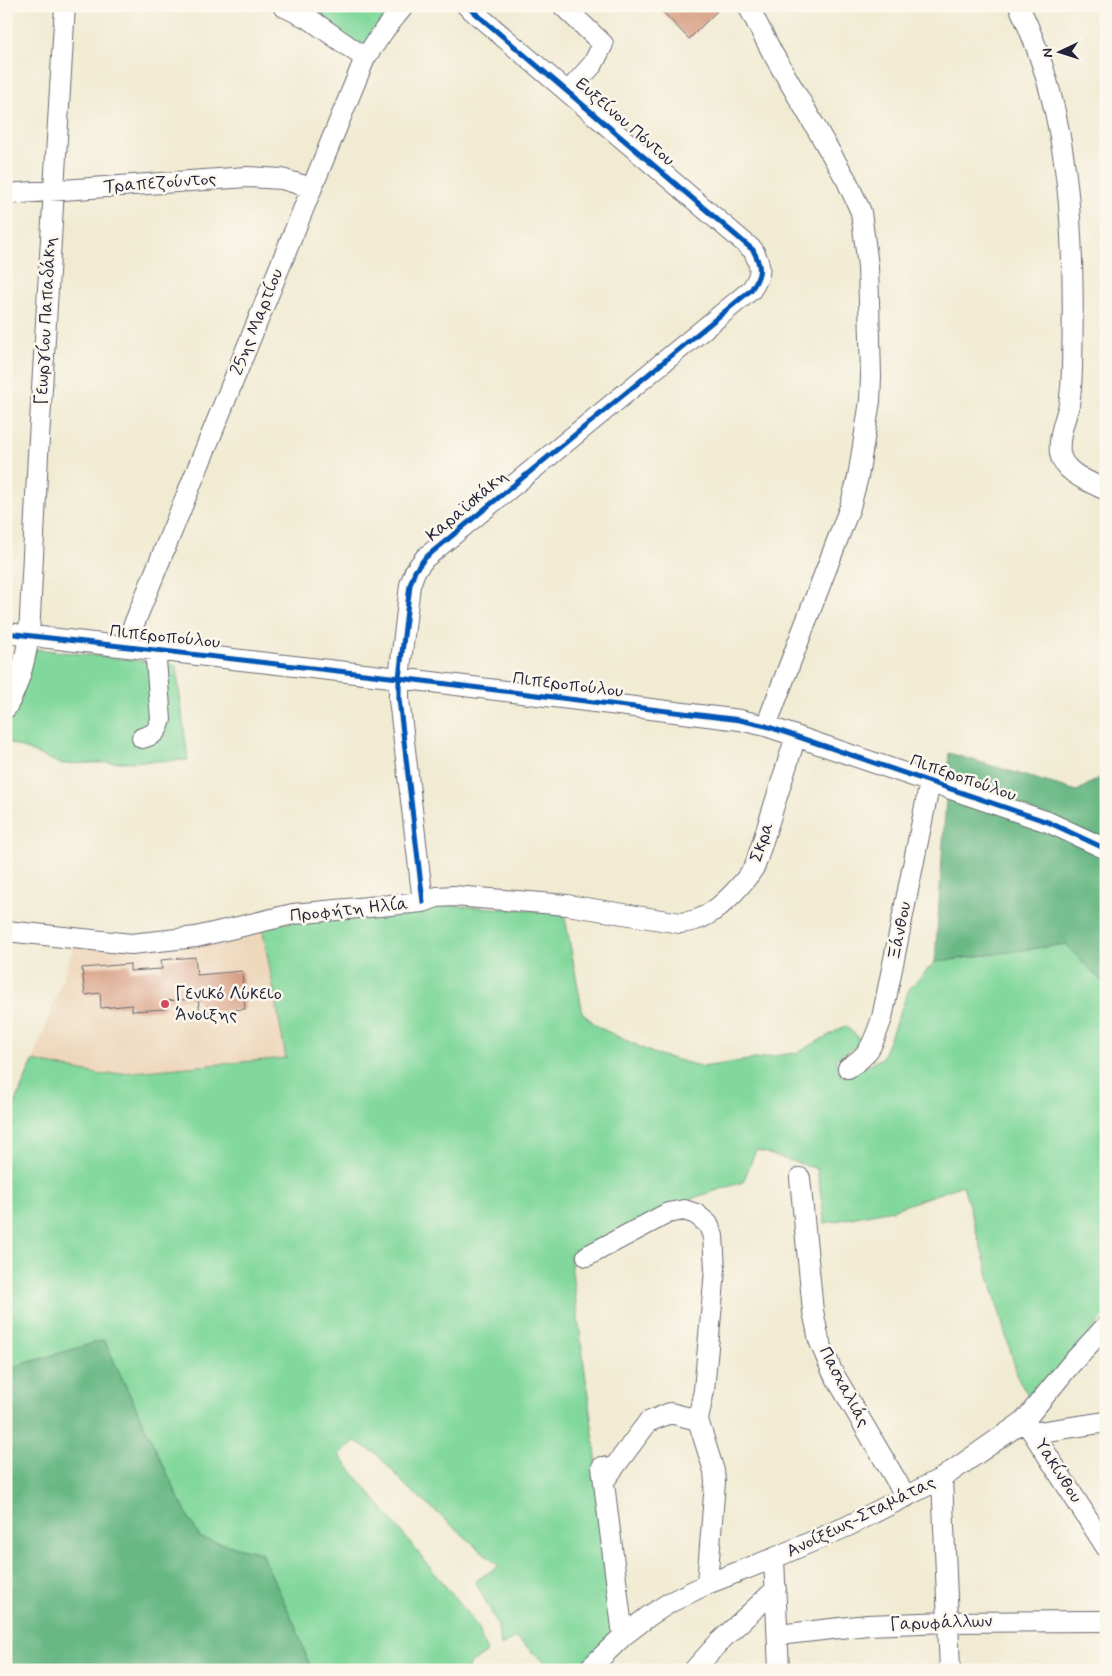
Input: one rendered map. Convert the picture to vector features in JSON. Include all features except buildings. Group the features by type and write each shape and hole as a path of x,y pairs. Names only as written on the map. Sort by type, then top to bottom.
{"street":[{"name":"Γεωργίου Παπαδάκη","path":"6,708 16,688 24,663 29,636 65,6"},
{"path":"283,6 311,20 366,58"},
{"name":"25ης Μαρτίου","path":"124,646 366,58 385,29 404,6"},
{"name":"Ευξείνου Πόντου","path":"467,6 753,250 760,263"},
{"path":"563,6 604,44 594,64 568,92"},
{"path":"748,6 773,54 847,181 861,212 868,266 871,348 870,401 858,477 835,547 766,726"},
{"path":"1019,6 1032,33 1047,79 1058,122 1069,190 1074,291 1072,375 1060,454 1066,465 1078,476 1106,490"},
{"name":"Τραπεζούντος","path":"6,194 247,177 282,179 312,188"},
{"name":"Καραϊσκάκη","path":"423,902 399,699 399,678 410,585 415,571 425,558 751,290 759,278 760,263"},
{"name":"Πιπεροπούλου","path":"6,633 155,649 740,720 766,726 1048,822 1106,849"},
{"path":"142,738 150,736 158,730 161,719 155,649"},
{"name":"Σκρα","path":"692,921 709,914 746,880 755,866 796,736"},
{"name":"Ξάνθου","path":"848,1068 860,1061 870,1050 882,1018 930,782"},
{"name":"Προφήτη Ηλία","path":"6,931 131,944 196,937 292,914 423,902 437,897 454,896 568,905 680,923 692,921"},
{"name":"Πασχαλιάς","path":"800,1178 813,1311 819,1340 832,1372 906,1497"},
{"path":"587,1256 673,1211 684,1210 694,1212 708,1224 713,1236 714,1275 704,1390 698,1420 714,1471 715,1482 708,1584"},
{"name":"Ανοίξεως-Σταμάτας","path":"588,1670 623,1636 663,1607 708,1584 848,1526 942,1478 984,1448 1029,1427 1070,1365 1106,1326"},
{"path":"623,1636 603,1474 648,1422 670,1413 698,1420"},
{"path":"1029,1427 1106,1422"},
{"name":"Υακίνθου","path":"1029,1427 1106,1547"},
{"path":"942,1478 950,1670"},
{"path":"774,1558 779,1670"},
{"path":"694,1670 719,1642 776,1590"},
{"name":"Γαρυφάλλων","path":"778,1635 858,1626 948,1622 1106,1620"}],"shaded area":[{"name":"Γενικό Λύκειο Άνοιξης","path":"262,926 286,1058 102,1075 33,1061 75,944"}],"green space":[{"path":"295,6 397,6 364,51"},
{"path":"36,649 176,665 188,760 61,764 6,741 6,716"},
{"path":"949,753 1077,791 1106,774 1106,986 1066,944 935,962"},
{"path":"441,905 564,912 583,1014 600,1028 655,1054 703,1067 799,1052 845,1026 863,1041 835,1060 844,1077 882,1058 909,989 935,962 1066,944 1106,986 1106,1314 1031,1399 1019,1381 963,1185 892,1210 825,1223 817,1169 756,1150 743,1182 693,1198 570,1256 619,1635 582,1670 554,1670 516,1638 501,1646 497,1623 475,1581 499,1566 406,1486 377,1454 355,1441 339,1455 476,1624 487,1652 469,1665 468,1670 311,1670 295,1625 261,1553 200,1538 182,1505 104,1340 6,1369 6,1125 33,1061 102,1075 286,1058 262,926"},
{"path":"104,1340 182,1505 200,1538 261,1553 295,1625 311,1670 6,1670 6,1369"}],"cycle path":[{"path":"423,902 399,699 399,678 410,585 415,571 425,558 751,290 760,270 753,250 467,6"},
{"path":"6,633 399,678 740,720 766,726 1048,822 1106,849"}],"place":[{"name":"Γενικό Λύκειο Άνοιξης","path":"165,1004"}]}
